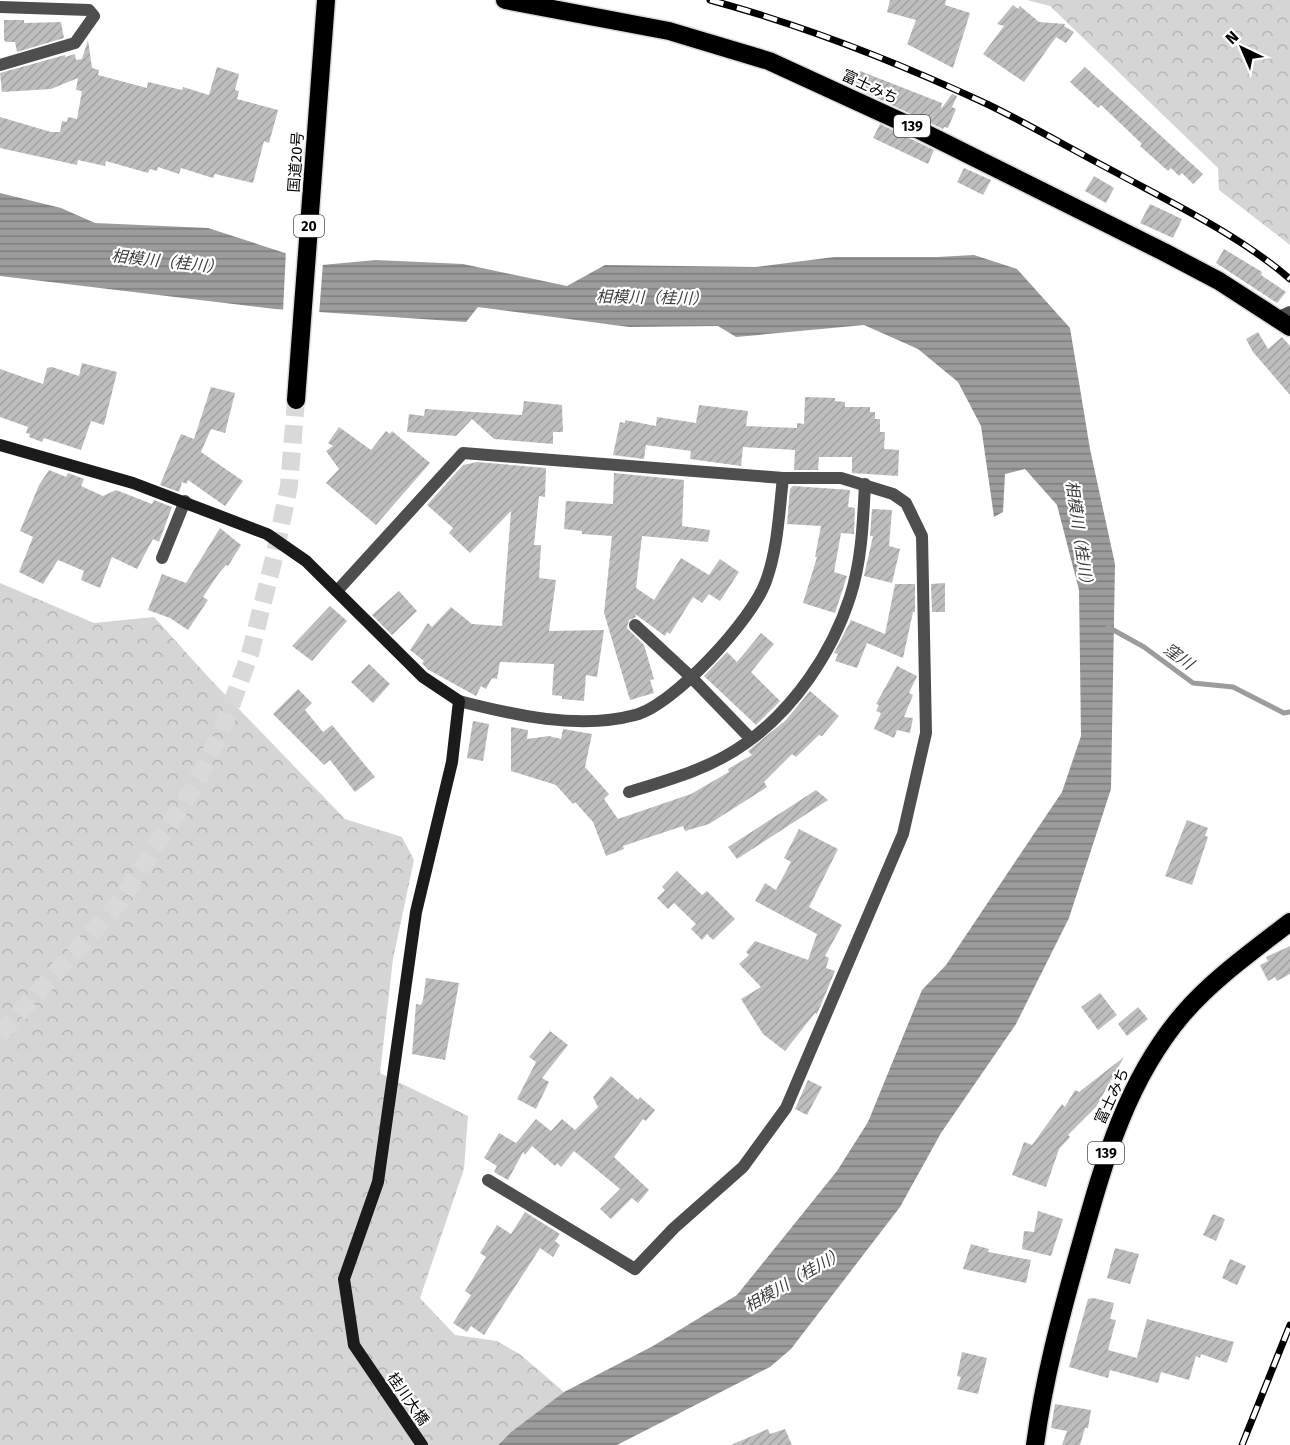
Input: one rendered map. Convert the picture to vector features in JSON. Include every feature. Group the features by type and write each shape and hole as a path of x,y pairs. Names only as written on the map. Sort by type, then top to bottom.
{"highway":[{"name":"国道20号","path":"296,399 326,0"},
{"name":"富士みち","path":"504,0 669,31 769,61 915,128 1077,208 1219,281 1286,319"},
{"name":"富士みち","path":"1035,1445 1054,1336 1106,1154 1126,1104 1155,1052 1184,1013 1290,922"}],"street":[{"path":"0,6 89,10 94,16 75,43 0,65"},
{"path":"0,445 133,483 267,534 306,561 423,678 459,701 527,716 596,722 637,715 671,696 756,605 775,550 783,478"},
{"path":"337,591 463,453 783,478 841,478 893,494 906,503 922,536 926,734 903,834 786,1108 743,1167 674,1228 635,1269 488,1180"},
{"path":"629,792 686,774 748,742 786,709 825,653 846,606 861,545 865,484"},
{"path":"162,558 185,501"},
{"path":"635,625 691,677 750,738"},
{"name":"桂川大橋","path":"422,1445 354,1345 344,1279 378,1182 416,912 452,762 459,701"}],"green space":[{"path":"1027,0 1290,0 1290,245 1219,190 1218,168 1050,6"},
{"path":"0,583 94,623 154,617 211,680 345,819 402,837 414,860 393,959 380,1073 468,1116 464,1169 420,1298 455,1335 497,1341 521,1355 564,1392 511,1432 498,1445 0,1445"}],"water":[{"name":"相模川（桂川）","path":"0,193 61,208 95,223 208,228 322,265 376,260 463,264 567,286 605,265 756,267 834,257 974,255 1017,269 1070,328 1090,449 1115,564 1111,789 1069,918 1016,1024 941,1133 900,1207 791,1349 770,1367 617,1445 498,1445 511,1432 564,1392 653,1346 737,1295 837,1171 868,1122 922,990 946,965 1062,792 1081,736 1079,590 1057,505 1025,469 1005,474 1003,512 994,517 981,426 958,382 918,349 864,325 736,337 718,326 629,327 478,307 466,322 275,309 0,276"}],"pier":[{"path":"286,250 323,262 319,315 283,312"}],"building":[{"path":"890,0 946,0 945,5 970,13 953,68 907,44 916,20 887,12"},
{"path":"1013,5 1018,9 1020,6 1039,22 1065,24 1064,26 1074,32 1066,43 1056,37 1024,82 983,54 1004,26 997,24"},
{"path":"4,20 24,20 24,23 61,22 64,38 17,52 15,42 4,40"},
{"path":"88,40 92,68 99,70 98,75 147,88 148,82 182,90 183,87 209,95 217,67 239,74 235,90 239,91 237,99 278,110 269,143 264,141 253,183 215,174 213,178 181,168 179,174 158,167 157,171 150,169 148,173 106,161 105,166 78,160 77,165 0,148 0,117 51,132 60,132 62,121 67,122 68,117 77,119 82,91 76,90 78,78 51,89 2,92 0,73 65,55 65,57 75,54 76,60 82,59"},
{"path":"1085,67 1203,174 1193,184 1182,173 1179,176 1171,168 1168,171 1140,146 1142,144 1101,105 1098,108 1070,82"},
{"path":"860,71 942,103 941,109 952,94 957,96 952,107 956,109 948,128 943,129 853,87"},
{"path":"880,124 934,150 928,164 873,138"},
{"path":"964,168 991,180 983,195 957,182"},
{"path":"1094,176 1114,188 1106,203 1085,191"},
{"path":"1150,204 1182,219 1173,238 1140,223"},
{"path":"1224,249 1262,272 1261,275 1286,292 1277,303 1216,263"},
{"path":"1258,332 1268,349 1282,337 1290,346 1290,395 1253,352 1246,339"},
{"path":"82,363 117,372 104,425 91,421 81,450 44,438 42,442 29,437 30,434 26,433 28,427 0,417 0,369 43,384 47,368 52,367 79,376"},
{"path":"211,387 235,393 225,433 211,429 201,452 243,481 225,506 188,480 187,484 182,482 179,492 160,485 181,434 194,439"},
{"path":"805,397 835,398 835,401 845,402 845,407 870,407 870,412 875,412 875,419 880,419 880,432 885,432 884,449 899,450 898,476 852,473 852,457 819,457 818,470 794,470 795,450 743,447 741,466 690,459 691,451 646,445 644,459 613,455 620,422 625,423 625,420 656,426 657,417 696,423 699,405 748,411 746,426 797,428 797,423 804,424"},
{"path":"524,401 562,405 563,432 553,432 553,444 494,439 472,419 456,436 407,432 409,414 424,416 425,409 522,415"},
{"path":"339,427 371,450 386,431 390,434 392,431 430,463 376,525 326,483 339,469 326,451 333,446 328,443"},
{"path":"477,462 546,468 545,497 539,496 534,545 541,545 539,578 556,580 549,631 604,630 597,677 586,675 584,701 562,699 562,696 552,695 554,664 500,662 497,679 492,678 486,689 481,686 476,696 427,669 422,663 424,661 410,650 428,623 432,627 451,607 472,624 502,626 511,511 470,553 449,533 453,528 427,505 463,465"},
{"path":"49,470 66,477 68,473 84,479 81,486 103,496 116,490 152,504 154,500 172,507 159,542 153,539 137,569 112,557 100,588 81,580 84,571 58,560 43,584 19,572 33,537 20,531 39,485"},
{"path":"614,473 684,480 682,526 710,530 708,542 642,536 636,588 654,600 681,558 709,575 720,559 739,572 720,601 709,594 702,603 693,597 670,634 667,632 665,636 635,614 636,617 629,620 627,628 644,645 654,679 650,680 654,693 630,700 604,613 612,536 582,534 582,531 564,529 566,501 613,504"},
{"path":"793,486 850,490 848,507 855,508 854,534 841,533 834,572 847,576 835,613 803,603 817,557 815,557 821,526 787,524 790,489"},
{"path":"872,509 892,510 889,546 900,549 892,583 864,576 873,536 870,536"},
{"path":"220,528 241,545 228,566 226,565 219,573 203,597 208,600 188,630 170,618 148,610 162,574 186,583"},
{"path":"945,583 945,612 932,612 931,584"},
{"path":"895,584 915,584 915,612 913,612 903,658 867,643 857,668 835,661 838,654 834,653 851,620 885,634"},
{"path":"399,591 417,611 392,635 372,615"},
{"path":"330,606 347,621 312,661 292,646"},
{"path":"761,633 774,644 751,672 780,701 756,725 704,676 727,652 737,662"},
{"path":"369,664 390,684 373,703 351,682"},
{"path":"897,666 917,676 909,693 913,695 904,717 913,718 910,733 897,730 894,738 874,729 881,713 876,711 879,705 876,704"},
{"path":"298,689 312,703 305,710 323,732 332,725 375,777 355,792 330,760 324,765 273,714"},
{"path":"810,691 839,716 822,736 819,735 796,757 792,754 764,782 767,787 709,824 685,831 683,826 623,846 624,849 606,856 593,822 556,785 511,771 511,727 528,730 527,739 549,736 561,739 563,729 592,734 585,767 609,794 604,799 618,819 691,794 729,772 728,769 752,755 748,751 786,720"},
{"path":"473,721 489,724 483,761 467,758"},
{"path":"816,790 828,800 737,859 728,847"},
{"path":"1187,820 1208,828 1205,836 1208,837 1192,885 1165,876"},
{"path":"799,829 838,849 809,907 842,925 825,956 829,958 826,968 835,971 817,1014 815,1013 785,1051 763,1034 741,999 761,987 739,964 749,955 746,952 755,941 808,960 817,934 755,901 765,883 776,890 791,862 784,858"},
{"path":"677,871 702,895 707,891 735,919 713,940 707,934 702,940 691,929 696,924 674,903 668,909 657,898 665,890 662,887"},
{"path":"1290,946 1290,974 1277,981 1275,977 1268,981 1260,965 1268,961 1266,957"},
{"path":"426,978 459,983 445,1060 412,1054 416,1004 421,1005 423,1000"},
{"path":"1100,993 1117,1015 1098,1030 1081,1007"},
{"path":"1138,1007 1148,1019 1127,1036 1118,1024"},
{"path":"550,1031 568,1045 542,1078 549,1082 536,1109 517,1099 536,1062 529,1057"},
{"path":"1124,1057 1096,1107 1068,1135 1070,1137 1059,1149 1046,1187 1012,1175 1024,1142 1032,1145 1062,1104 1065,1107 1075,1090 1079,1092"},
{"path":"611,1076 638,1100 640,1097 655,1110 646,1121 643,1119 614,1157 649,1190 638,1203 632,1198 611,1219 600,1209 620,1189 574,1151 561,1167 557,1163 555,1166 532,1146 525,1155 523,1152 508,1180 494,1172 497,1166 484,1158 499,1133 516,1143 536,1119 551,1131 562,1119 575,1130 598,1107 593,1097"},
{"path":"808,1080 822,1087 807,1115 795,1109"},
{"path":"1038,1211 1063,1219 1051,1256 1022,1249 1024,1231 1034,1232"},
{"path":"525,1212 560,1234 555,1241 560,1245 553,1257 540,1248 484,1335 471,1326 467,1332 453,1323 471,1295 465,1291 486,1257 480,1253 497,1225 511,1234"},
{"path":"1213,1214 1225,1219 1216,1241 1203,1235"},
{"path":"971,1244 989,1249 988,1252 1031,1260 1026,1283 963,1269"},
{"path":"1115,1248 1139,1254 1130,1284 1107,1278"},
{"path":"1230,1259 1246,1266 1237,1285 1222,1278"},
{"path":"1088,1299 1114,1303 1110,1319 1116,1320 1108,1350 1137,1358 1147,1319 1234,1342 1227,1363 1201,1354 1200,1358 1196,1356 1189,1380 1161,1372 1158,1383 1110,1370 1108,1378 1069,1367"},
{"path":"962,1352 987,1358 978,1394 957,1389 961,1377 957,1376"},
{"path":"1055,1404 1091,1410 1088,1428 1085,1428 1080,1445 1062,1445 1067,1431 1051,1428"},
{"path":"768,1429 770,1434 785,1429 792,1445 731,1445"}],"waterway":[{"name":"窪川","path":"1108,627 1144,647 1193,683 1233,687 1284,713 1290,712"}],"tunnel":[{"path":"0,1034 119,903 194,787 224,725 250,654 274,558 289,486 296,400"}],"railway":[{"path":"710,0 781,21 850,46 987,104 1206,221 1249,248 1290,279"},
{"path":"1242,1445 1290,1325"}]}
